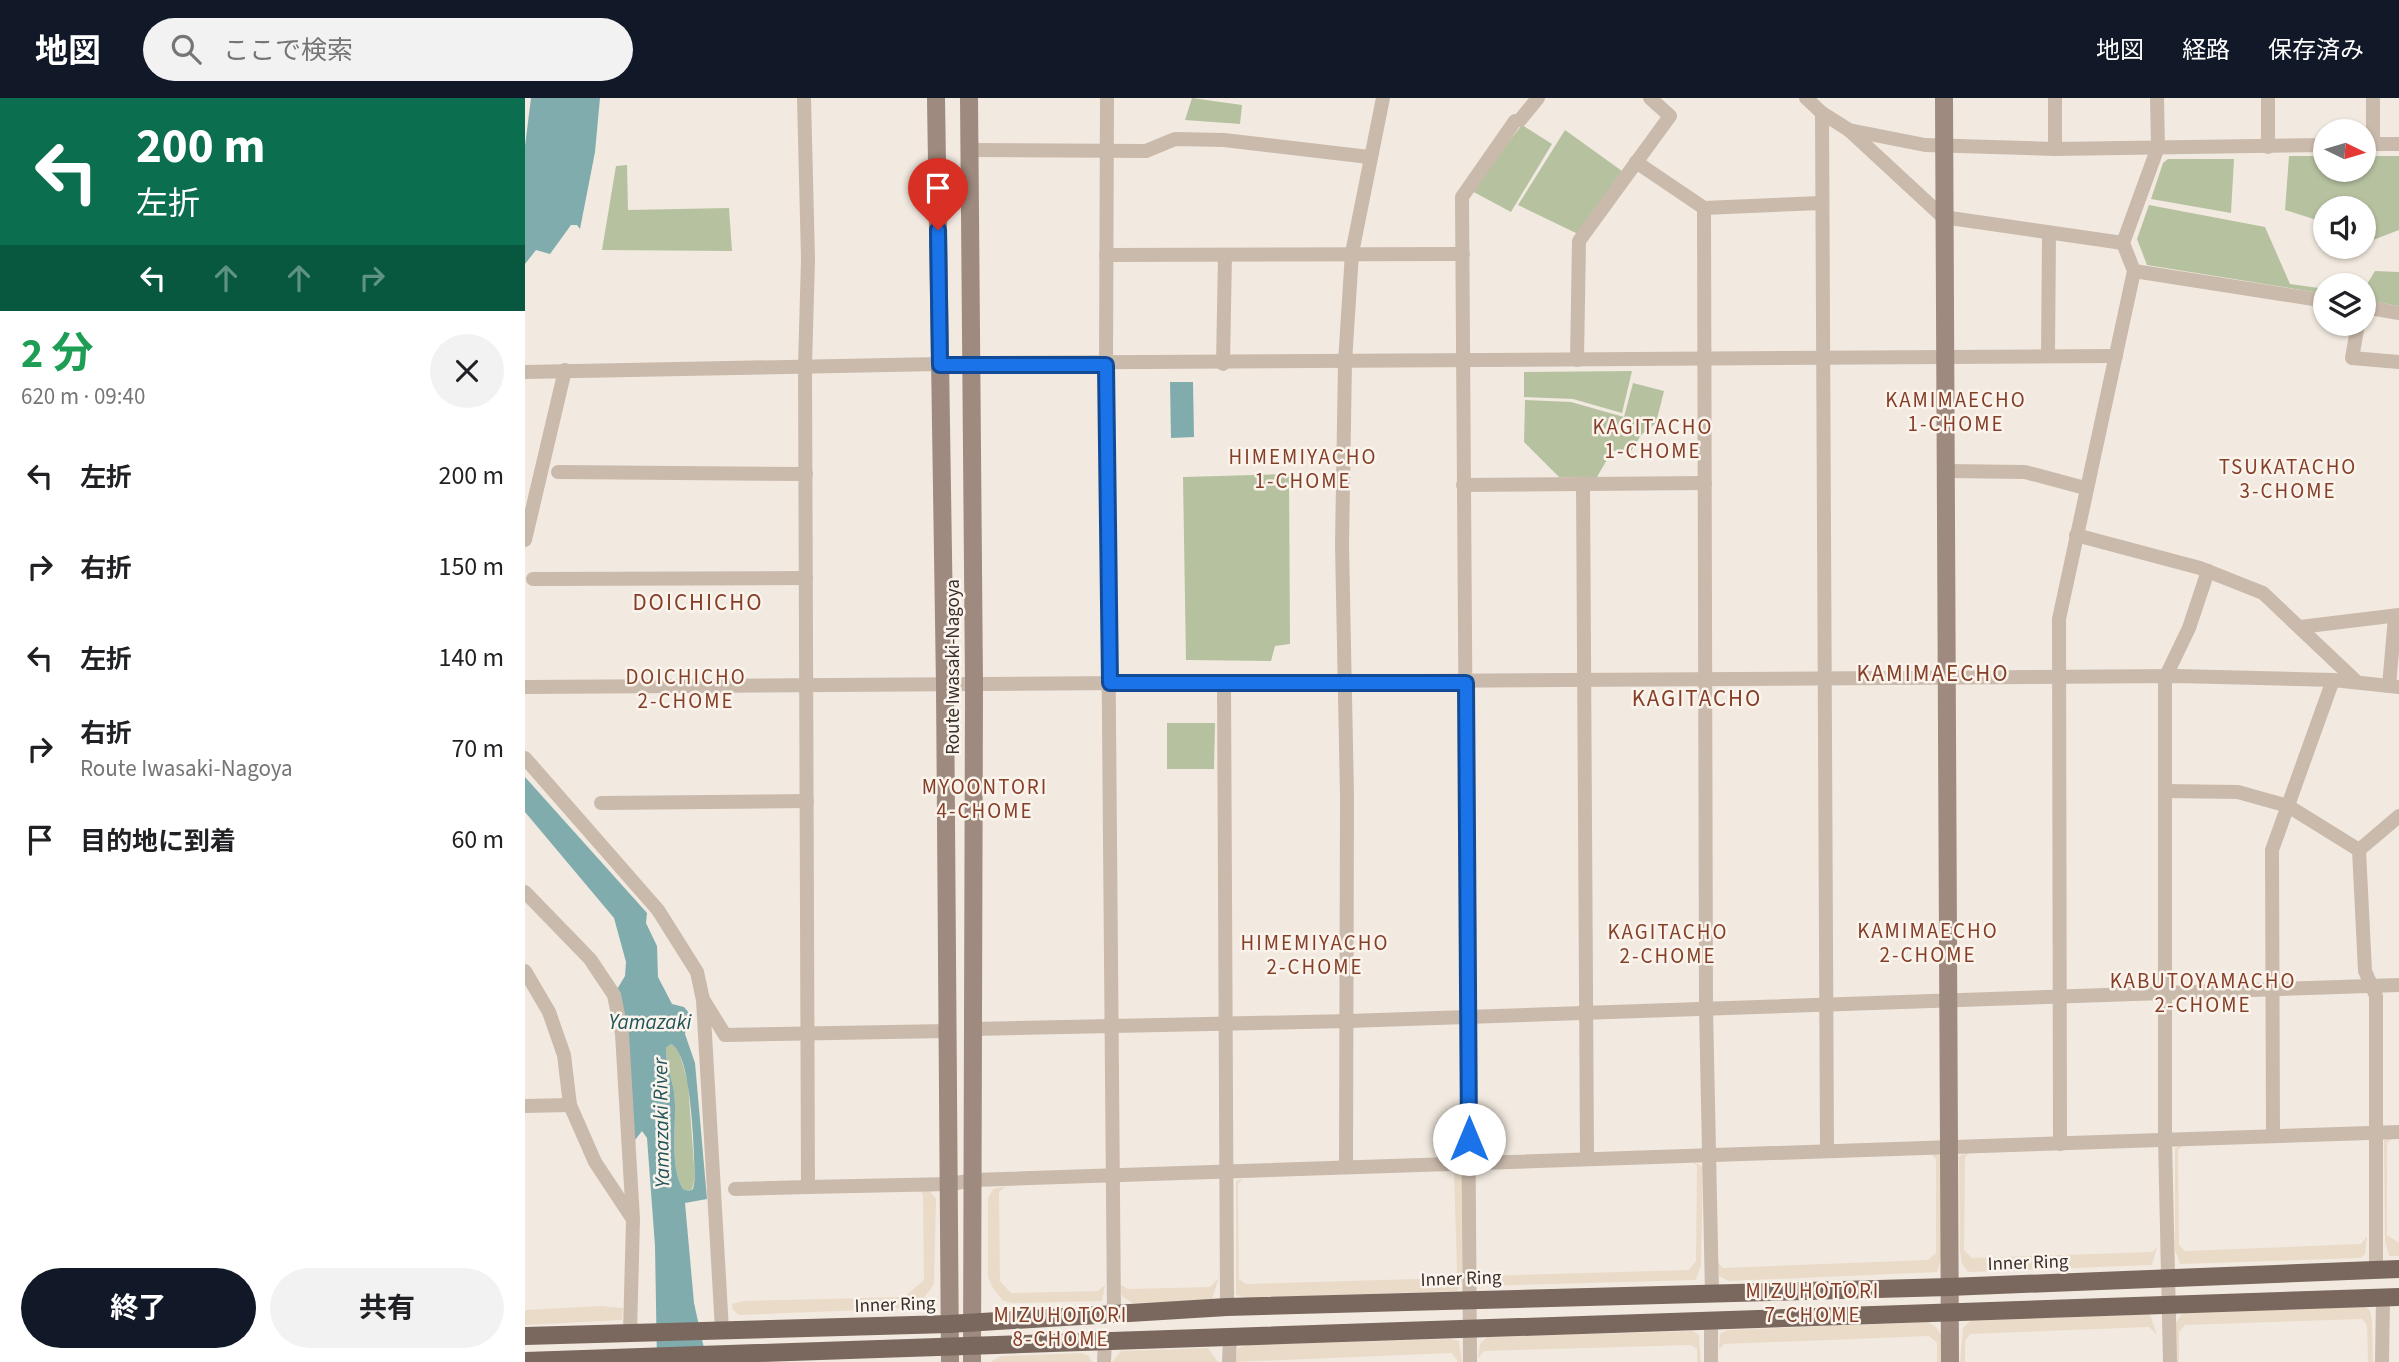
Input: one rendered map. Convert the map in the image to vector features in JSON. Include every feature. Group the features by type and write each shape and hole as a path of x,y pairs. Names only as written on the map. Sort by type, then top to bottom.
{"main road":[{"name":"Route Iwasaki-Nagoya","path":"936,98 945,685 950,1354"},
{"name":"Route Iwasaki-Nagoya","path":"969,98 974,685 972,1354"},
{"path":"1944,98 1950,1362"},
{"name":"Inner Ring","path":"525,1336 949,1324 1227,1307 1949,1287 2399,1269"},
{"path":"525,1361 972,1354 1105,1340 2391,1298"}],"street":[{"path":"804,98 809,259 805,366 808,1187"},
{"path":"1107,98 1106,365 1114,1315"},
{"path":"1346,1165 1348,1021 1342,545 1345,362 1352,253 1369,157 1383,98"},
{"path":"1470,1362 1462,197 1515,121 1520,120 1538,98"},
{"path":"1577,360 1579,242 1670,116 1650,98"},
{"path":"1806,98 1822,113 1849,130 1943,217 2123,243"},
{"path":"2055,98 2055,149"},
{"path":"2060,1144 2059,619 2085,488 2134,271 2123,243 2158,147 2157,98"},
{"path":"2268,98 2268,147"},
{"path":"2371,119 2373,98"},
{"path":"1822,113 1827,1151"},
{"path":"1849,130 1945,147 2055,149 2313,145"},
{"path":"970,150 1146,151 1175,139 1212,139 1369,157"},
{"path":"2377,144 2399,144"},
{"path":"1636,162 1704,208 1821,204"},
{"path":"1704,208 1706,1008 1712,1294"},
{"path":"2048,356 2049,234"},
{"path":"1106,255 1463,254"},
{"path":"1223,364 1225,256"},
{"path":"2134,271 2313,299"},
{"path":"2376,309 2399,313"},
{"path":"2356,336 2352,358 2399,362"},
{"path":"525,372 971,364 2116,356"},
{"path":"525,540 562,370"},
{"path":"1947,471 2025,472 2085,488"},
{"path":"558,472 806,474"},
{"path":"1583,483 1582,680 1587,1157"},
{"path":"1463,485 1705,483"},
{"path":"2076,535 2208,572 2263,593 2357,682"},
{"path":"2170,1362 2165,1140 2165,678 2189,628 2208,572"},
{"path":"533,579 806,578"},
{"path":"525,687 1948,678 2333,680 2394,686 2397,616 2300,627"},
{"path":"2273,1136 2272,850 2333,680"},
{"path":"1224,683 1227,1307"},
{"path":"525,758 658,910 697,972 703,1000 719,1330"},
{"path":"2165,790 2238,792 2288,806 2359,850"},
{"path":"601,803 807,801"},
{"path":"2359,850 2399,816"},
{"path":"2359,850 2365,971 2376,996 2376,1270"},
{"path":"525,892 590,959 614,995 622,1034 638,1333"},
{"path":"528,981 549,1012 564,1055 570,1105 595,1162 633,1219"},
{"path":"974,1028 1348,1021 1949,998 2399,985"},
{"path":"703,1000 725,1035 948,1031"},
{"path":"525,1106 570,1105"},
{"path":"736,1189 950,1184 974,1180 1226,1173 1346,1165 1469,1164 1587,1157 1708,1157 2399,1132"},
{"path":"2382,1362 2391,1298"},
{"path":"1711,1322 1711,1362"},
{"path":"1229,1362 1230,1338"},
{"path":"1104,1362 1105,1340"}],"green space":[{"path":"1192,98 1242,105 1240,124 1185,120"},
{"path":"1522,125 1552,144 1511,212 1470,190"},
{"path":"1565,130 1622,171 1578,234 1518,205"},
{"path":"2289,156 2313,156 2313,182 2377,182 2377,156 2399,156 2399,230 2376,239 2376,196 2313,196 2313,219 2285,210"},
{"path":"2168,159 2234,159 2231,213 2151,199 2163,163"},
{"path":"627,165 628,210 729,208 732,251 602,250 616,166"},
{"path":"2149,205 2265,227 2290,284 2313,287 2313,292 2147,265 2137,239"},
{"path":"2399,272 2399,306 2376,302 2376,273 2374,273"},
{"path":"1632,371 1622,413 1573,399 1524,397 1524,372"},
{"path":"1633,383 1664,391 1656,423 1641,435 1631,451 1612,451 1597,477 1559,477 1524,442 1525,400 1571,402 1624,417"},
{"path":"1289,474 1290,644 1275,646 1271,661 1186,660 1183,477"},
{"path":"1167,723 1215,723 1214,769 1167,769"},
{"path":"671,1044 678,1047 688,1084 695,1178 689,1191 683,1189 676,1168 675,1102 666,1048"}],"shaded area":[{"path":"2394,1136 2387,1143 2387,1235 2399,1243 2399,1256 2389,1256 2385,1241 2384,1140"},
{"path":"2185,1144 2178,1150 2179,1245 2185,1251 2361,1244 2367,1236 2365,1254 2361,1258 2180,1264 2175,1250 2175,1148"},
{"path":"1969,1152 1965,1158 1964,1250 1972,1258 2152,1252 2157,1247 2152,1265 1968,1272 1962,1264 1960,1251 1959,1156"},
{"path":"1930,1153 1941,1155 1943,1252 1937,1272 1729,1281 1719,1276 1717,1262 1723,1268 1928,1260 1936,1253 1936,1159"},
{"path":"1692,1162 1703,1166 1701,1265 1696,1280 1481,1286 1478,1271 1483,1276 1689,1270 1696,1261 1697,1166"},
{"path":"1454,1171 1462,1176 1462,1283 1457,1291 1247,1298 1236,1295 1236,1181 1243,1179 1238,1184 1239,1279 1246,1284 1451,1278 1457,1272"},
{"path":"1006,1186 999,1192 1000,1281 1011,1293 1098,1291 1105,1285 1102,1301 1003,1301 988,1277 988,1198 993,1189"},
{"path":"919,1190 929,1190 936,1199 934,1284 919,1305 913,1308 739,1315 733,1310 732,1304 744,1301 904,1297 924,1280 923,1194"},
{"path":"1219,1278 1212,1299 1206,1301 1132,1303 1122,1296 1119,1284 1128,1289 1210,1287"},
{"path":"601,1306 623,1308 622,1320 525,1325 525,1310"},
{"path":"2365,1306 2370,1311 2372,1321 2373,1362 2368,1362 2367,1325 2362,1319 2185,1325 2179,1332 2179,1362 2175,1362 2176,1323 2183,1312"},
{"path":"2150,1314 2157,1335 2149,1327 1970,1334 1965,1341 1965,1362 1960,1362 1963,1328 1971,1320"},
{"path":"1928,1322 1941,1334 1941,1362 1937,1362 1937,1343 1929,1336 1724,1344 1719,1349 1720,1334 1727,1330"},
{"path":"1693,1331 1699,1335 1701,1362 1697,1362 1697,1349 1691,1345 1484,1351 1478,1358 1480,1344 1487,1337"},
{"path":"1451,1339 1459,1341 1462,1362 1458,1362 1452,1353 1235,1362 1238,1348 1247,1345"},
{"path":"1208,1348 1218,1362 1112,1362 1121,1351"},
{"path":"1082,1353 1089,1356 1092,1362 990,1362 1002,1356"}],"water":[{"path":"531,98 600,98 595,152 580,229 577,225 571,225 550,254 536,250 525,264 525,146"},
{"path":"1170,382 1193,382 1194,437 1171,438"},
{"name":"Yamazaki","path":"525,777 647,913 646,923 657,946 658,977 672,1004 684,1007 689,1013 685,1034 695,1063 707,1199 685,1203 694,1303 707,1362 657,1362 655,1246 647,1138 642,1131 635,1140 616,991 625,976 626,962 614,918 525,812","holes":["671,1044 678,1051 688,1084 693,1128 695,1178 693,1189 689,1191 683,1189 676,1168 675,1102 666,1048"]}],"district":[{"name":"KAMIMAECHO 1-CHOME","path":"1956,412"},
{"name":"KAGITACHO 1-CHOME","path":"1653,439"},
{"name":"HIMEMIYACHO 1-CHOME","path":"1303,469"},
{"name":"TSUKATACHO 3-CHOME","path":"2288,479"},
{"name":"DOICHICHO","path":"698,602"},
{"name":"KAMIMAECHO","path":"1933,673"},
{"name":"DOICHICHO 2-CHOME","path":"686,689"},
{"name":"KAGITACHO","path":"1697,698"},
{"name":"MYOONTORI 4-CHOME","path":"985,799"},
{"name":"KAMIMAECHO 2-CHOME","path":"1928,943"},
{"name":"KAGITACHO 2-CHOME","path":"1668,944"},
{"name":"HIMEMIYACHO 2-CHOME","path":"1315,955"},
{"name":"KABUTOYAMACHO 2-CHOME","path":"2203,993"},
{"name":"MIZUHOTORI 7-CHOME","path":"1813,1303"},
{"name":"MIZUHOTORI 8-CHOME","path":"1061,1327"}],"route":[{"path":"938,230 940,365 1106,365 1110,683 1466,683 1469,1139"}],"water label":[{"name":"Yamazaki River","path":"661,1123"}]}
